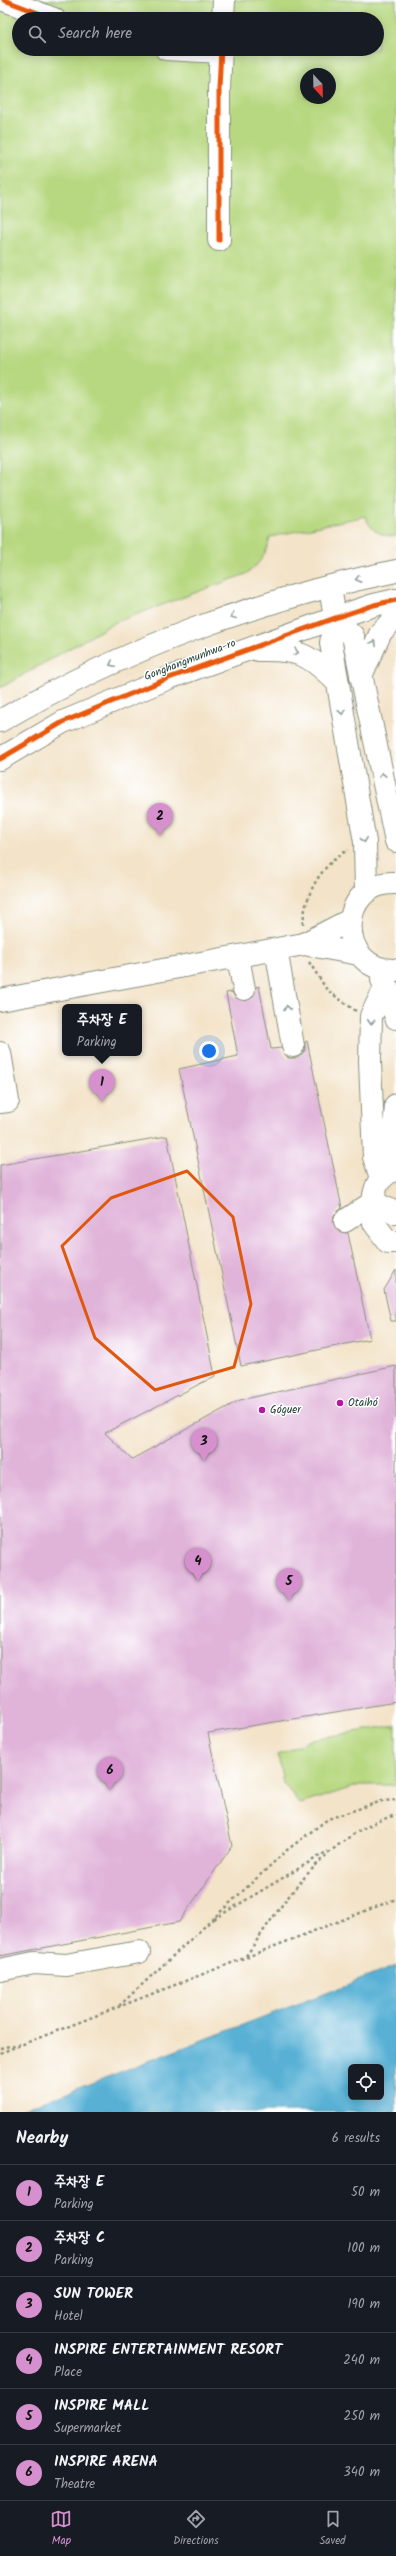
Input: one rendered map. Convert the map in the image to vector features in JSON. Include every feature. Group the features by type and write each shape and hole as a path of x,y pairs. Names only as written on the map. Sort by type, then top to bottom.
{"street":[{"path":"4,0 36,12"},
{"path":"223,12 224,0"},
{"path":"219,240 221,56"},
{"path":"0,721 136,652 247,610 330,586 396,571"},
{"path":"330,586 335,618 331,643 365,842 366,892"},
{"name":"Gonghangmunhwa-ro","path":"0,759 63,722 169,678 335,618 374,605 396,600"},
{"path":"361,676 380,632 396,617"},
{"path":"335,618 353,636 396,841"},
{"path":"243,651 286,650 304,654 320,665 338,683"},
{"path":"396,883 377,886 366,892 353,910 350,920 353,944 364,958 381,969 391,978 396,1018"},
{"path":"0,1000 304,944 350,920"},
{"path":"304,944 364,958"},
{"path":"276,949 293,1046"},
{"path":"238,957 244,989"},
{"path":"388,1173 374,1157 371,1016 391,978"},
{"path":"0,1053 13,1076 8,1101 0,1102"},
{"path":"396,1104 388,1173 375,1186 373,1202 374,1223 388,1242 396,1242"},
{"path":"373,1202 396,1213"},
{"path":"345,1221 373,1202"},
{"path":"373,1202 382,1222 396,1227"},
{"path":"0,1970 34,1963 66,1965 139,1952"}],"path":[{"path":"118,2007 287,1850 328,1819 382,1801 396,1800"},
{"path":"208,1922 383,1818 396,1815"},
{"path":"246,1957 290,1894 332,1849"},
{"path":"0,2053 396,1899"},
{"path":"0,2048 29,2042"}],"highlighted area":[{"path":"187,1171 233,1217 251,1304 234,1367 155,1390 95,1338 62,1246 111,1198"}],"green space":[{"path":"0,0 396,0 396,536 377,532 367,521 365,516 270,537 262,558 246,574 116,622 0,688"},
{"path":"396,1725 396,1785 360,1785 300,1804 283,1783 278,1755 313,1739"}],"water":[{"path":"396,1966 396,2112 16,2112"}],"building":[{"path":"259,986 271,1049 281,1048 288,1058 296,1058 305,1051 305,1042 307,1041 342,1208 334,1215 333,1222 339,1232 348,1233 370,1339 241,1366 179,1069 238,1056 226,993 232,992 235,997 246,1001 252,998 256,987"},
{"path":"167,1136 215,1376 105,1433 132,1459 240,1400 396,1366 396,1702 208,1733 232,1846 179,1922 0,1956 0,1165"},
{"path":"396,1270 396,1321 391,1321 384,1290"}],"cycle path":[{"path":"4,0 36,12"},
{"path":"219,240 219,89 221,56"},
{"path":"0,759 63,722 169,678 335,618 374,605 396,600"}],"place":[{"name":"주차장 C","path":"160,836"},
{"name":"주차장 E","path":"102,1102"},
{"name":"Otaihó","path":"340,1403"},
{"name":"Góguer","path":"262,1410"},
{"name":"SUN TOWER","path":"204,1461"},
{"name":"INSPIRE ENTERTAINMENT RESORT","path":"198,1581"},
{"name":"INSPIRE MALL","path":"289,1601"},
{"name":"INSPIRE ARENA","path":"110,1790"}]}
